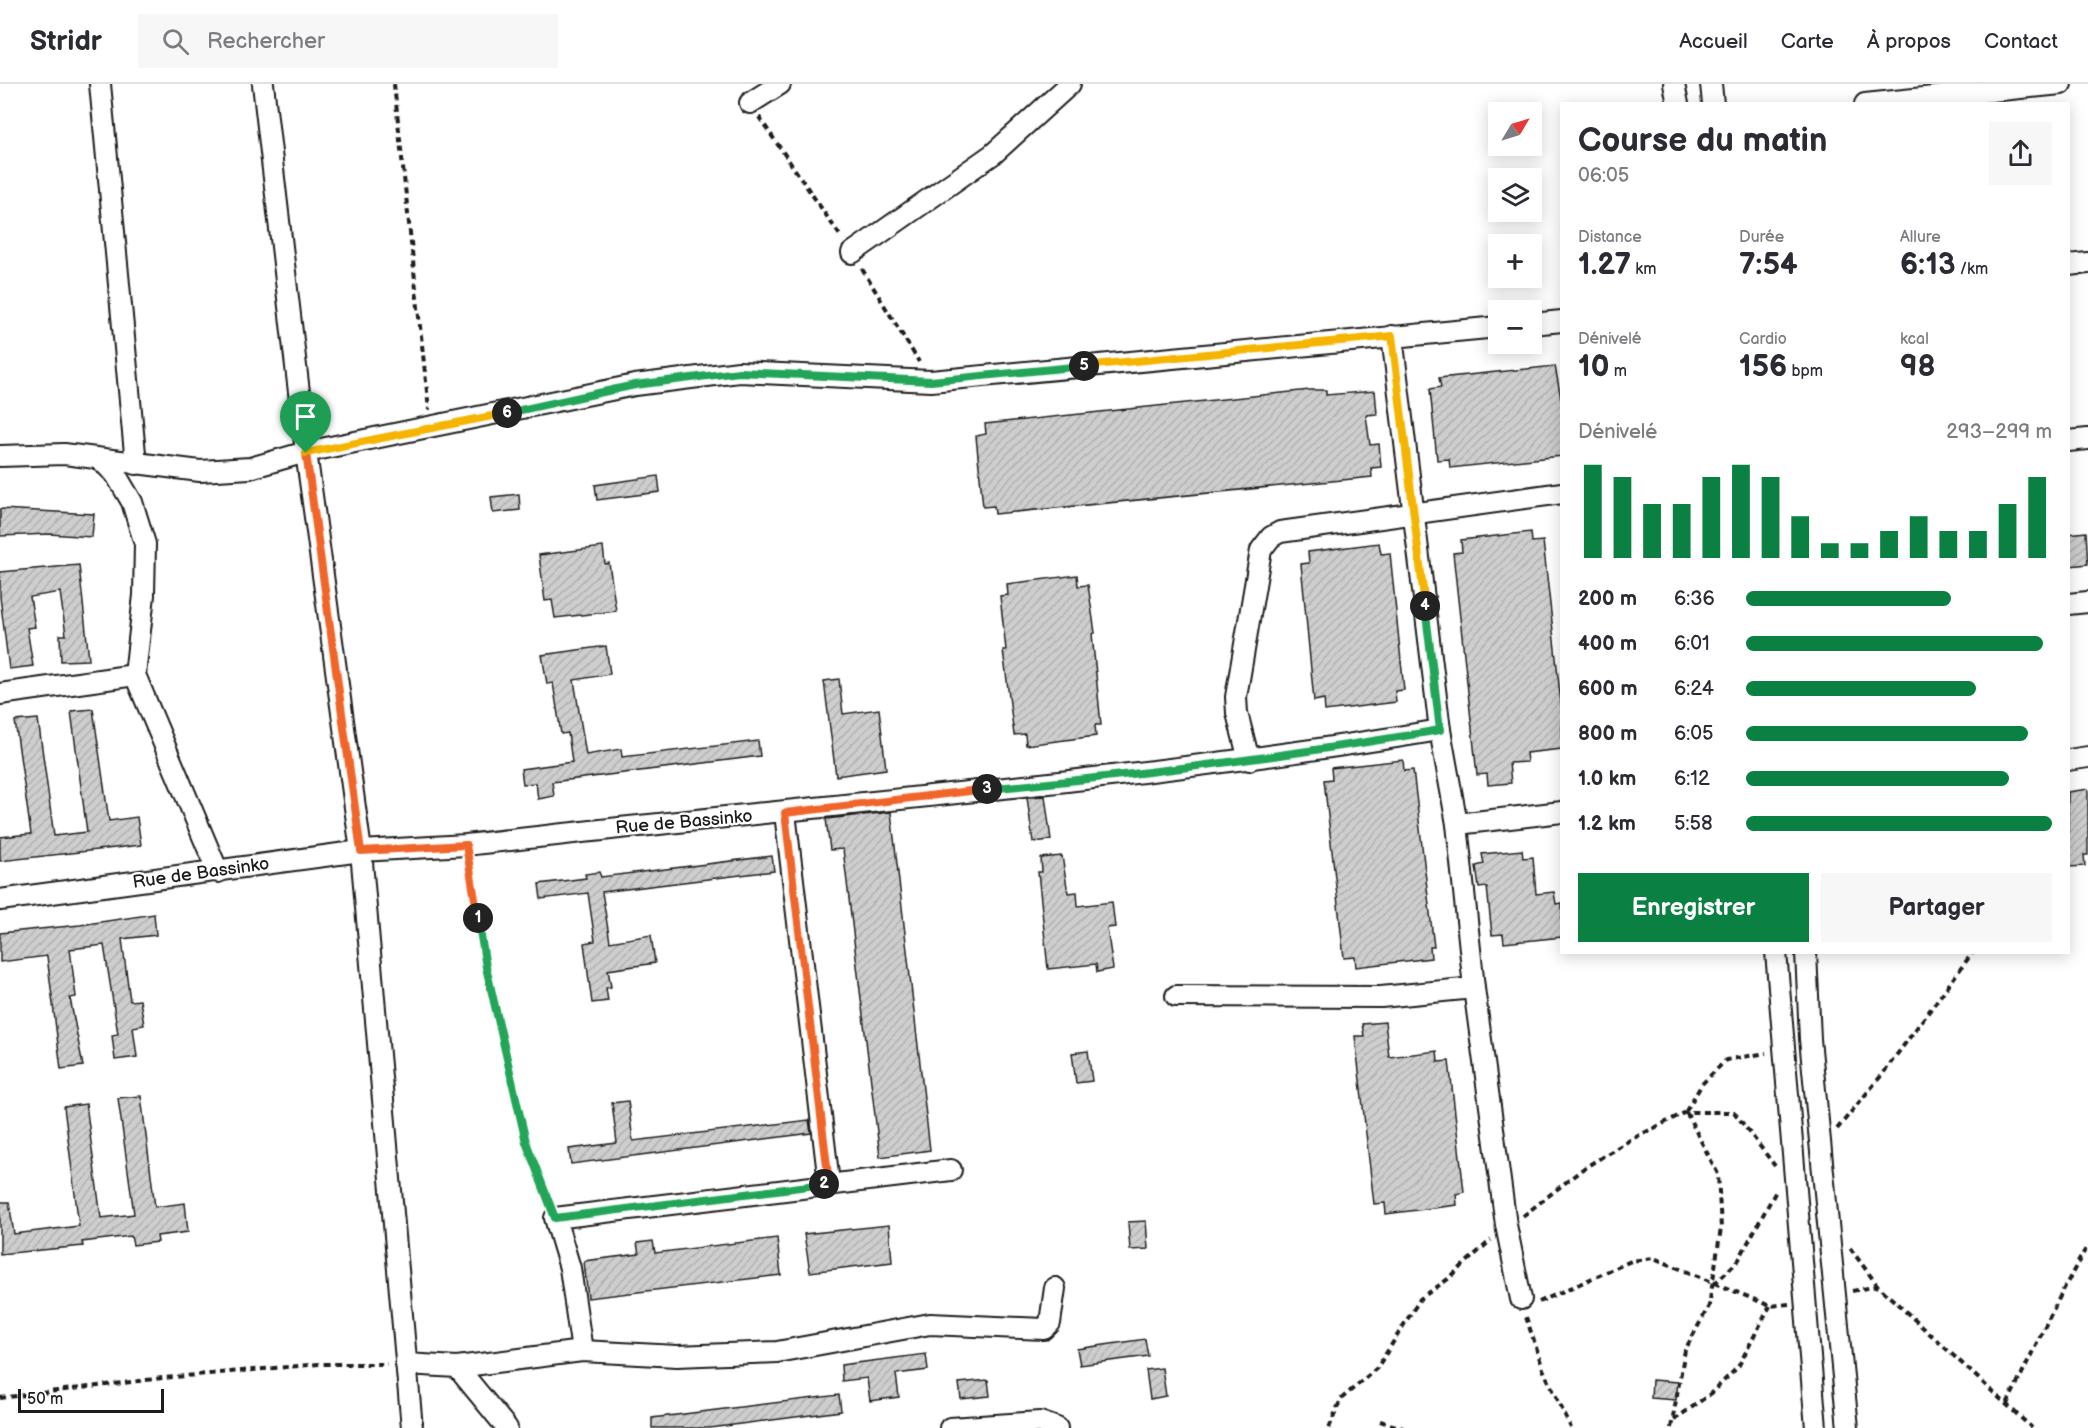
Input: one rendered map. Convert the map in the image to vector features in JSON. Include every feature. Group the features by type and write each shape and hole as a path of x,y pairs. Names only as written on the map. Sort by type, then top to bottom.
{"street":[{"path":"100,84 136,464"},
{"path":"263,84 306,453 361,851 412,1428"},
{"path":"750,103 780,84"},
{"path":"852,253 993,154 1070,84"},
{"path":"1674,84 1678,102"},
{"path":"1711,84 1713,102"},
{"path":"1866,84 1866,102"},
{"path":"1876,102 2061,84"},
{"path":"2070,265 2088,263"},
{"path":"1542,323 1560,321"},
{"path":"0,456 64,454 200,471 250,468 306,453 635,385 739,372 931,381 1488,328"},
{"path":"1392,336 1440,730 1457,824 1474,988 1506,1226 1522,1304"},
{"path":"2070,441 2088,439"},
{"path":"100,459 116,475 132,502 145,544 144,595 135,675 218,872"},
{"path":"1250,760 1237,713 1236,697 1261,550 1271,537 1280,532 1560,493"},
{"path":"2070,604 2088,602"},
{"path":"0,694 135,675"},
{"name":"Rue de Bassinko","path":"0,900 361,851 466,845 785,813 934,794 1140,775 1440,730"},
{"path":"2070,760 2088,757"},
{"path":"1457,824 1560,812"},
{"path":"785,813 829,1183"},
{"path":"1776,954 1789,1174 1805,1302 1816,1428"},
{"path":"1806,954 1810,1039 1848,1428"},
{"path":"1176,996 1381,997 1474,988"},
{"path":"582,1351 570,1268 555,1218 951,1170"},
{"path":"405,1364 457,1367 582,1351 677,1356 777,1352 930,1324 1044,1329 1050,1323 1055,1288"},
{"path":"457,1367 507,1428"},
{"path":"951,1428 1040,1422 1057,1428"}],"path":[{"path":"394,84 431,429"},
{"path":"750,103 852,253 931,381"},
{"path":"466,845 486,967 526,1142 555,1218"},
{"path":"1822,1151 1971,954"},
{"path":"1686,1112 1702,1084 1726,1060 1783,1050"},
{"path":"1686,1112 1734,1112 1789,1174 1738,1261 1714,1284"},
{"path":"1671,1428 1685,1350 1709,1306 1721,1228 1718,1174 1686,1112"},
{"path":"1846,1242 1878,1286 2032,1428"},
{"path":"2007,1404 2050,1320 2064,1285 2088,1245"},
{"path":"1571,1428 1543,1369 1522,1304 1632,1261 1654,1258 1770,1306 1805,1302"},
{"path":"1835,1294 1878,1286"},
{"path":"1674,1420 1709,1395 1738,1367 1770,1306"},
{"path":"0,1398 163,1378 309,1365 405,1364"},
{"path":"1380,1420 1403,1428"}],"building":[{"path":"1555,366 1560,393 1560,456 1450,468 1449,459 1437,460 1430,389 1441,387 1439,378"},
{"path":"1326,390 1326,395 1375,391 1377,414 1366,415 1370,445 1379,444 1381,467 1371,468 1372,477 995,514 994,506 983,507 976,436 986,434 985,424"},
{"path":"658,476 660,492 597,500 595,485"},
{"path":"519,494 520,510 493,513 491,497"},
{"path":"0,509 94,514 92,537 50,534 0,536"},
{"path":"1531,532 1532,542 1543,541 1560,694 1560,749 1526,753 1527,762 1509,763 1511,783 1488,785 1487,774 1477,775 1453,553 1462,552 1461,540"},
{"path":"2086,532 2088,564 2070,566 2070,534"},
{"path":"1379,543 1381,554 1390,553 1404,690 1395,691 1396,702 1325,711 1324,699 1314,701 1301,564 1309,563 1308,552"},
{"path":"603,547 605,564 609,563 616,611 555,618 552,600 545,601 539,555"},
{"path":"79,565 89,660 61,661 60,635 66,635 60,592 30,597 35,627 27,628 33,666 9,669 0,597 0,572"},
{"path":"1077,575 1078,586 1088,585 1095,633 1092,634 1101,725 1095,725 1096,736 1026,745 1025,734 1014,735 1003,650 1006,650 1000,596 1008,595 1007,584"},
{"path":"606,646 610,674 574,680 586,755 621,749 622,757 758,741 760,756 552,782 554,796 538,799 536,783 523,784 521,769 572,762 568,733 561,734 553,683 547,684 542,655"},
{"path":"839,679 843,714 879,709 886,769 836,776 824,681"},
{"path":"93,709 109,821 137,817 141,845 0,861 0,837 31,834 15,721 38,719 54,836 87,832 71,711"},
{"path":"1403,760 1404,771 1413,770 1434,947 1430,947 1431,958 1356,967 1355,957 1344,958 1324,780 1332,779 1331,768"},
{"path":"2088,789 2088,855 2084,855 2085,866 2070,867 2070,792"},
{"path":"1045,796 1051,840 1033,842 1027,797"},
{"path":"891,812 930,1150 880,1157 843,849 830,850 826,819"},
{"path":"1522,850 1523,858 1533,857 1536,894 1554,892 1556,904 1560,903 1560,937 1504,943 1503,934 1492,935 1487,887 1479,888 1476,866 1484,864 1482,854"},
{"path":"772,856 774,871 602,892 610,942 651,935 655,963 608,970 611,987 606,988 608,1001 592,1003 584,943 595,941 588,893 541,899 539,884 586,878 585,874 599,872 601,877"},
{"path":"1062,856 1068,893 1077,892 1078,906 1112,902 1115,927 1107,928 1113,969 1097,972 1096,964 1048,969 1038,872 1042,872 1041,858"},
{"path":"154,914 156,935 122,939 130,1001 140,1000 144,1025 133,1027 137,1057 115,1060 112,1035 118,1034 104,945 70,949 76,997 70,998 83,1066 61,1069 47,956 0,962 0,933 80,925"},
{"path":"1385,1022 1389,1057 1437,1051 1438,1062 1449,1061 1464,1192 1456,1194 1457,1205 1386,1214 1385,1203 1374,1204 1355,1036 1364,1036 1362,1024"},
{"path":"1088,1051 1092,1081 1076,1083 1072,1053"},
{"path":"141,1096 155,1207 185,1203 188,1232 157,1236 158,1242 133,1245 131,1236 82,1242 83,1246 0,1254 0,1202 9,1202 14,1234 79,1226 64,1107 86,1104 101,1218 134,1214 118,1098"},
{"path":"628,1101 633,1141 809,1120 811,1133 571,1164 569,1149 617,1143 612,1103"},
{"path":"1146,1221 1148,1249 1130,1250 1128,1222"},
{"path":"889,1225 892,1262 810,1272 804,1234"},
{"path":"777,1238 781,1275 588,1298 584,1261 639,1254 637,1243 653,1241 655,1253"},
{"path":"1145,1339 1148,1356 1080,1365 1077,1349"},
{"path":"926,1354 928,1370 896,1374 899,1397 870,1401 867,1378 842,1381 841,1365"},
{"path":"1162,1368 1166,1396 1150,1399 1146,1370"},
{"path":"988,1380 990,1396 961,1399 959,1383"},
{"path":"1652,1380 1678,1382 1676,1400 1651,1398"},
{"path":"839,1395 841,1411 710,1428 652,1428 652,1418"}],"route":[{"path":"1392,336 1440,730 1323,750 1140,775 934,794 785,813 829,1183 555,1218 526,1142 486,967 466,845 361,851 306,453 635,385 739,372 931,381 1392,336"}]}
